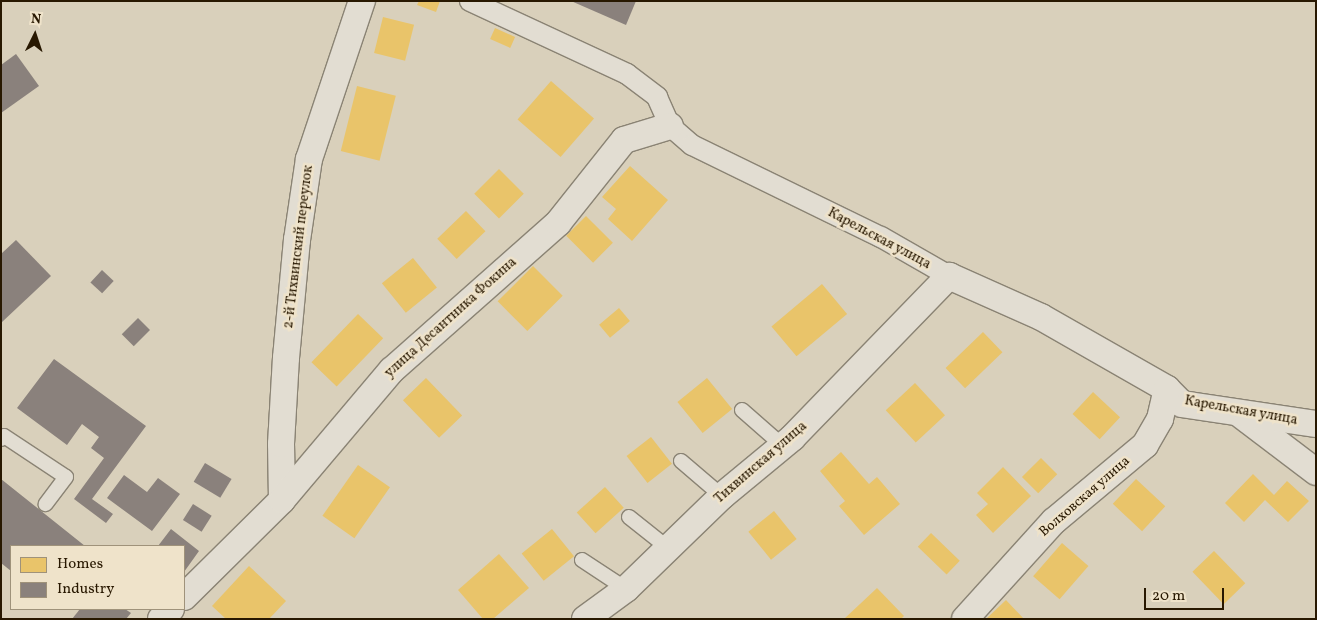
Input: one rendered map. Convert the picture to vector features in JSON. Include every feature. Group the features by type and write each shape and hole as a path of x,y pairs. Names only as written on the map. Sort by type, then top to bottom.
{"street":[{"name":"2-й Тихвинский переулок","path":"282,500 281,444 286,358 297,240 309,159 362,1"},
{"name":"Карельская улица","path":"470,1 627,74 657,97 670,126 692,144 881,237 949,276 1041,317 1167,389 1182,404 1316,424"},
{"name":"улица Десантника Фокина","path":"185,596 282,500 392,370 558,223 624,140 670,126"},
{"name":"Тихвинская улица","path":"585,619 626,590 722,496 783,446 949,276"},
{"name":"Волховская улица","path":"965,619 1054,521 1144,445 1160,418 1167,389"},
{"path":"1241,414 1316,472"},
{"path":"161,619 170,610"}],"lane":[{"path":"742,410 783,446"},
{"path":"1,440 4,436 66,477 46,504"},
{"path":"681,461 722,496"},
{"path":"629,517 668,548"},
{"path":"582,560 626,590"}],"building: Homes":[{"path":"419,1 440,1 436,12 417,5"},
{"path":"383,17 414,25 405,61 374,53"},
{"path":"495,28 515,37 510,48 490,39"},
{"path":"551,81 594,118 561,157 518,119"},
{"path":"357,86 396,96 380,161 341,151"},
{"path":"630,166 668,200 632,241 608,219 616,209 602,197"},
{"path":"499,169 524,194 499,218 474,194"},
{"path":"466,211 485,231 457,259 437,239"},
{"path":"586,216 613,243 593,263 566,236"},
{"path":"413,258 437,288 406,313 382,283"},
{"path":"533,266 563,296 527,331 498,301"},
{"path":"822,284 847,314 797,356 771,326"},
{"path":"619,308 630,321 610,338 599,325"},
{"path":"358,314 383,338 337,387 311,362"},
{"path":"983,332 1002,352 965,388 946,368"},
{"path":"426,378 462,415 439,438 403,400"},
{"path":"707,378 732,409 703,433 677,402"},
{"path":"915,383 945,415 916,442 886,410"},
{"path":"1093,392 1120,417 1100,439 1073,414"},
{"path":"651,437 672,464 648,483 627,456"},
{"path":"841,452 869,484 877,477 900,504 864,535 839,506 845,501 820,471"},
{"path":"1041,458 1057,474 1038,493 1022,477"},
{"path":"358,465 390,487 354,538 322,516"},
{"path":"1003,467 1031,496 993,533 976,515 988,504 977,493"},
{"path":"1253,474 1274,495 1287,481 1309,501 1288,522 1265,500 1244,522 1225,503"},
{"path":"1136,479 1165,506 1142,531 1113,504"},
{"path":"605,487 624,508 595,533 577,512"},
{"path":"774,511 797,539 771,560 748,532"},
{"path":"552,529 574,556 544,581 522,554"},
{"path":"931,533 960,561 947,574 918,547"},
{"path":"1062,543 1088,566 1060,599 1033,576"},
{"path":"1214,551 1245,583 1224,604 1192,572"},
{"path":"499,554 529,588 493,619 483,619 458,590"},
{"path":"249,566 286,601 269,619 226,619 212,606"},
{"path":"877,588 904,616 901,619 844,619"},
{"path":"1006,600 1024,619 986,619"}],"building: Industry":[{"path":"571,1 636,1 626,25"},
{"path":"16,54 39,86 1,113 1,65"},
{"path":"16,240 51,276 1,323 1,254"},
{"path":"102,270 114,281 102,293 90,282"},
{"path":"138,318 150,330 134,346 122,334"},
{"path":"54,359 146,426 92,499 113,514 106,523 74,499 104,458 91,448 99,437 82,424 67,445 17,408"},
{"path":"205,463 232,479 220,498 194,482"},
{"path":"124,475 147,492 158,478 180,494 152,531 107,498"},
{"path":"1,479 84,545 10,545 10,570 1,563"},
{"path":"193,504 212,516 202,532 183,520"},
{"path":"171,529 199,551 185,571 185,545 159,545"},
{"path":"79,610 126,610 131,613 126,619 72,619"}]}
